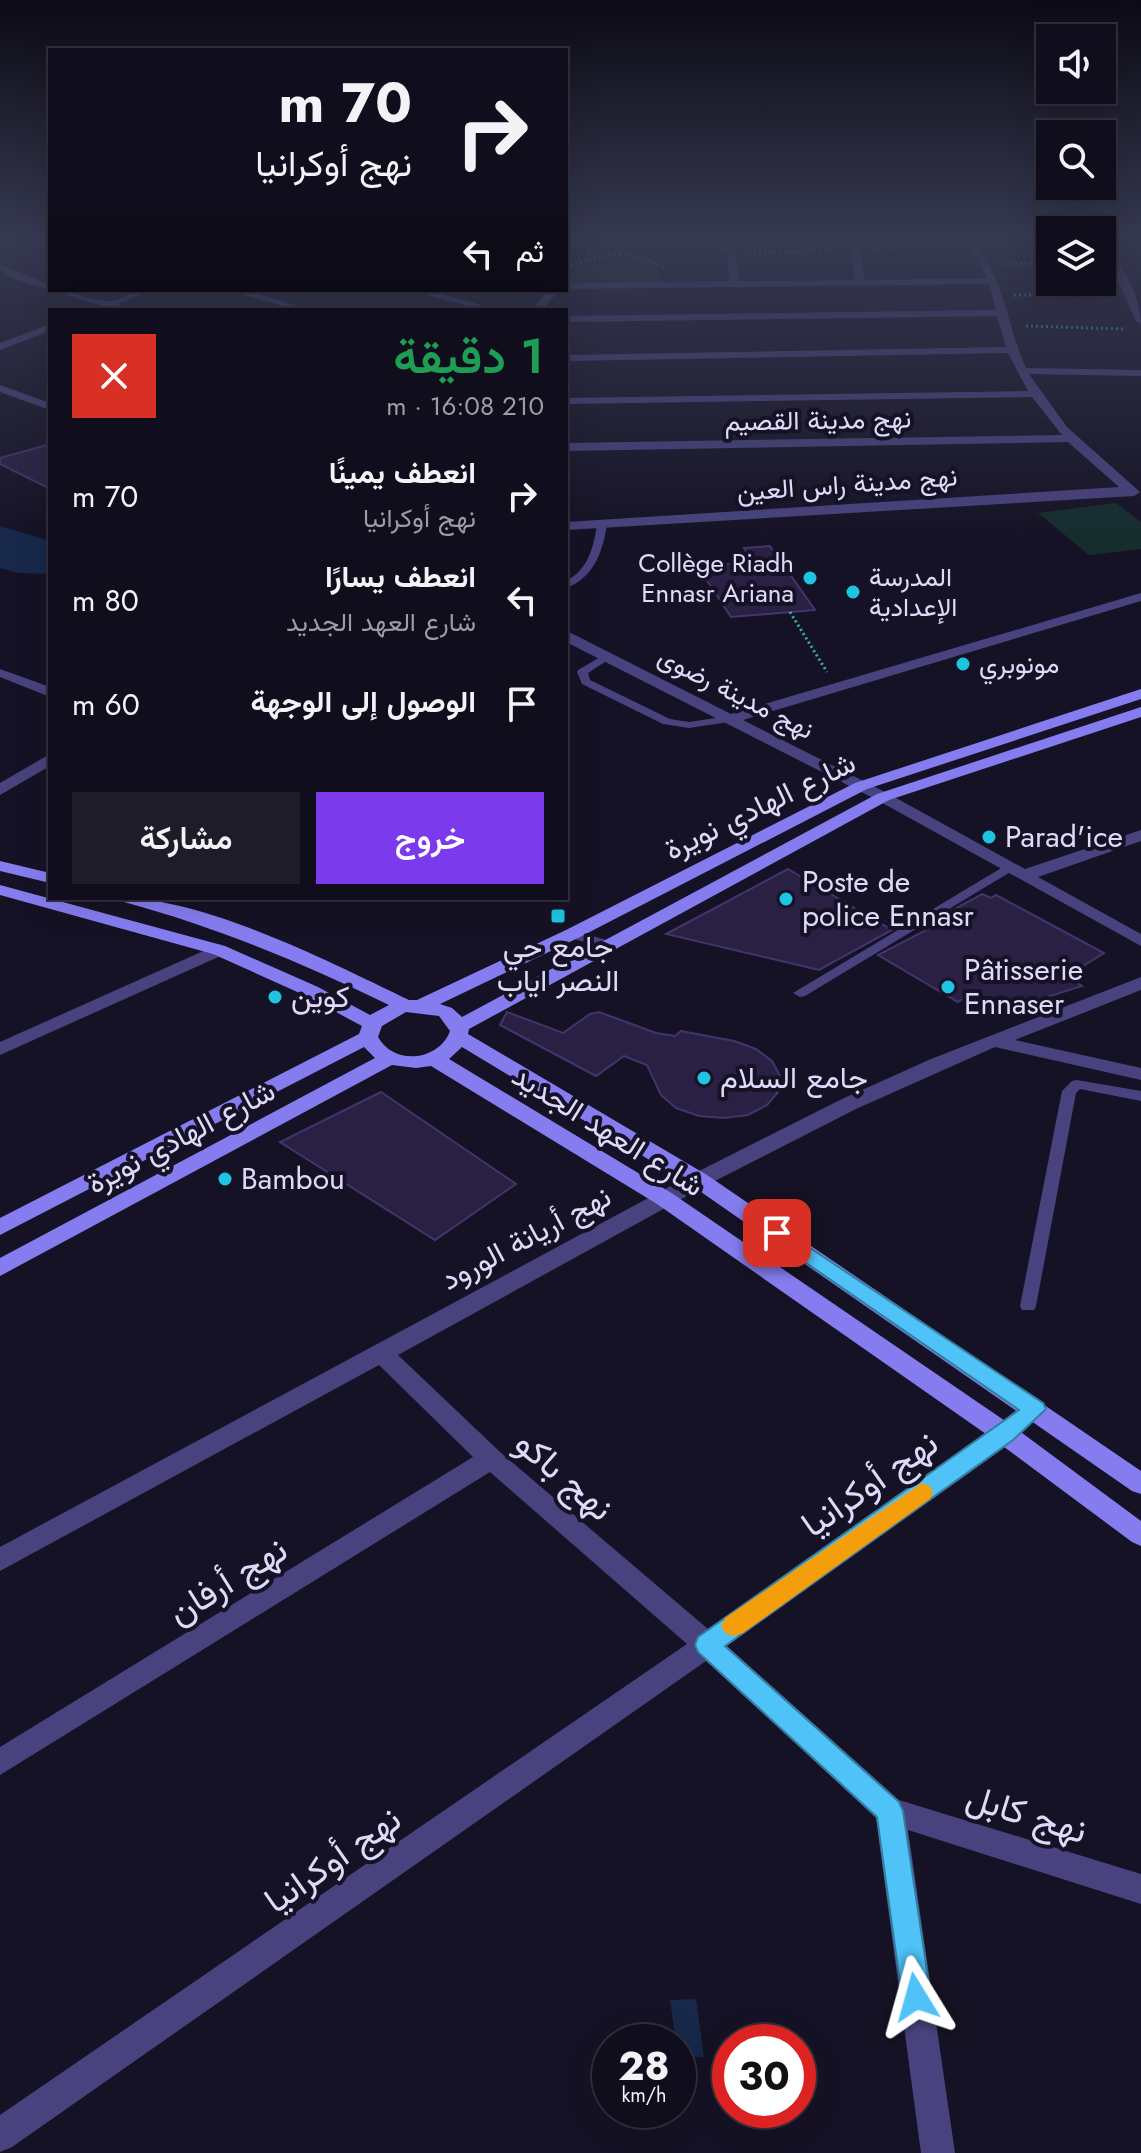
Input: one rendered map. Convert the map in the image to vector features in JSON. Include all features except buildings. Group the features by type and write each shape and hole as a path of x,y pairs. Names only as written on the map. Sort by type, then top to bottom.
{"main road":[{"name":"شارع الهادي نويرة","path":"413,1006 572,934 861,786 1141,694"},
{"name":"شارع الهادي نويرة","path":"459,1031 608,945 883,797 1141,712"},
{"path":"0,866 48,878"},
{"path":"0,890 219,950 311,991 370,1030 374,1049 390,1058 411,1062 433,1058 445,1053 459,1031 440,1010 413,1006 243,934 136,900"},
{"path":"370,1030 386,1012 413,1006"},
{"name":"شارع الهادي نويرة","path":"0,1227 370,1030"},
{"name":"شارع العهد الجديد","path":"459,1031 699,1180 1141,1484"},
{"name":"شارع الهادي نويرة","path":"0,1268 390,1058"},
{"name":"شارع العهد الجديد","path":"433,1058 665,1199 1005,1434 1141,1535"}],"street":[{"path":"0,347 19,339"},
{"path":"1010,339 1035,394 1070,438 1136,493"},
{"path":"568,358 1013,350"},
{"path":"1023,371 1141,373"},
{"path":"0,388 48,406"},
{"path":"568,401 1035,394"},
{"name":"نهج مدينة القصيم","path":"568,447 1070,438"},
{"name":"نهج مدينة راس العين","path":"568,526 1136,493"},
{"path":"729,719 1141,597"},
{"name":"نهج مدينة رضوى","path":"568,637 883,797"},
{"path":"2,673 48,691"},
{"path":"0,790 48,760"},
{"path":"883,797 1141,941"},
{"path":"1016,872 1141,835"},
{"path":"0,1049 219,950"},
{"name":"نهج أريانة الورود","path":"0,1560 699,1180 849,1104 992,1041 1141,983"},
{"path":"992,1041 1141,1074"},
{"name":"نهج باكو","path":"381,1353 491,1459 707,1645"},
{"name":"نهج أوكرانيا","path":"0,2135 707,1645 1005,1434 1035,1409"},
{"name":"نهج أرفان","path":"0,1762 491,1459"},
{"path":"707,1645 890,1811 938,2153"},
{"name":"نهج كابل","path":"890,1811 1141,1889"}],"lane":[{"path":"568,584 576,581 593,560 601,541 602,524"},
{"path":"607,656 582,672 586,682 667,722 689,725 729,719"},
{"path":"800,993 1016,872"},
{"path":"572,934 608,945"},
{"path":"1028,1306 1069,1091 1077,1084 1141,1096"}],"path":[{"path":"790,612 817,657"}],"green space":[{"path":"1116,503 1141,522 1141,549 1089,555 1038,513"}],"water":[{"path":"0,526 48,540 48,574 19,573 0,568"},
{"path":"696,1999 704,2057 696,2057 696,2024 673,2024 670,2000"}],"slow traffic":[{"path":"734,1626 922,1493"}],"place":[{"name":"Collège Riadh Ennasr Ariana","path":"810,578"},
{"name":"المدرسة الإعدادية","path":"853,592"},
{"name":"مونوبري","path":"963,664"},
{"name":"Parad'ice","path":"989,837"},
{"name":"Poste de police Ennasr","path":"786,899"},
{"name":"جامع حي النصر اياب","path":"558,916"},
{"name":"Pâtisserie Ennaser","path":"948,987"},
{"name":"كوين","path":"275,997"},
{"name":"جامع السلام","path":"704,1078"},
{"name":"Bambou","path":"225,1179"}],"route":[{"path":"777,1233 1035,1409 1005,1434 707,1645 890,1811 916,1997"}]}
